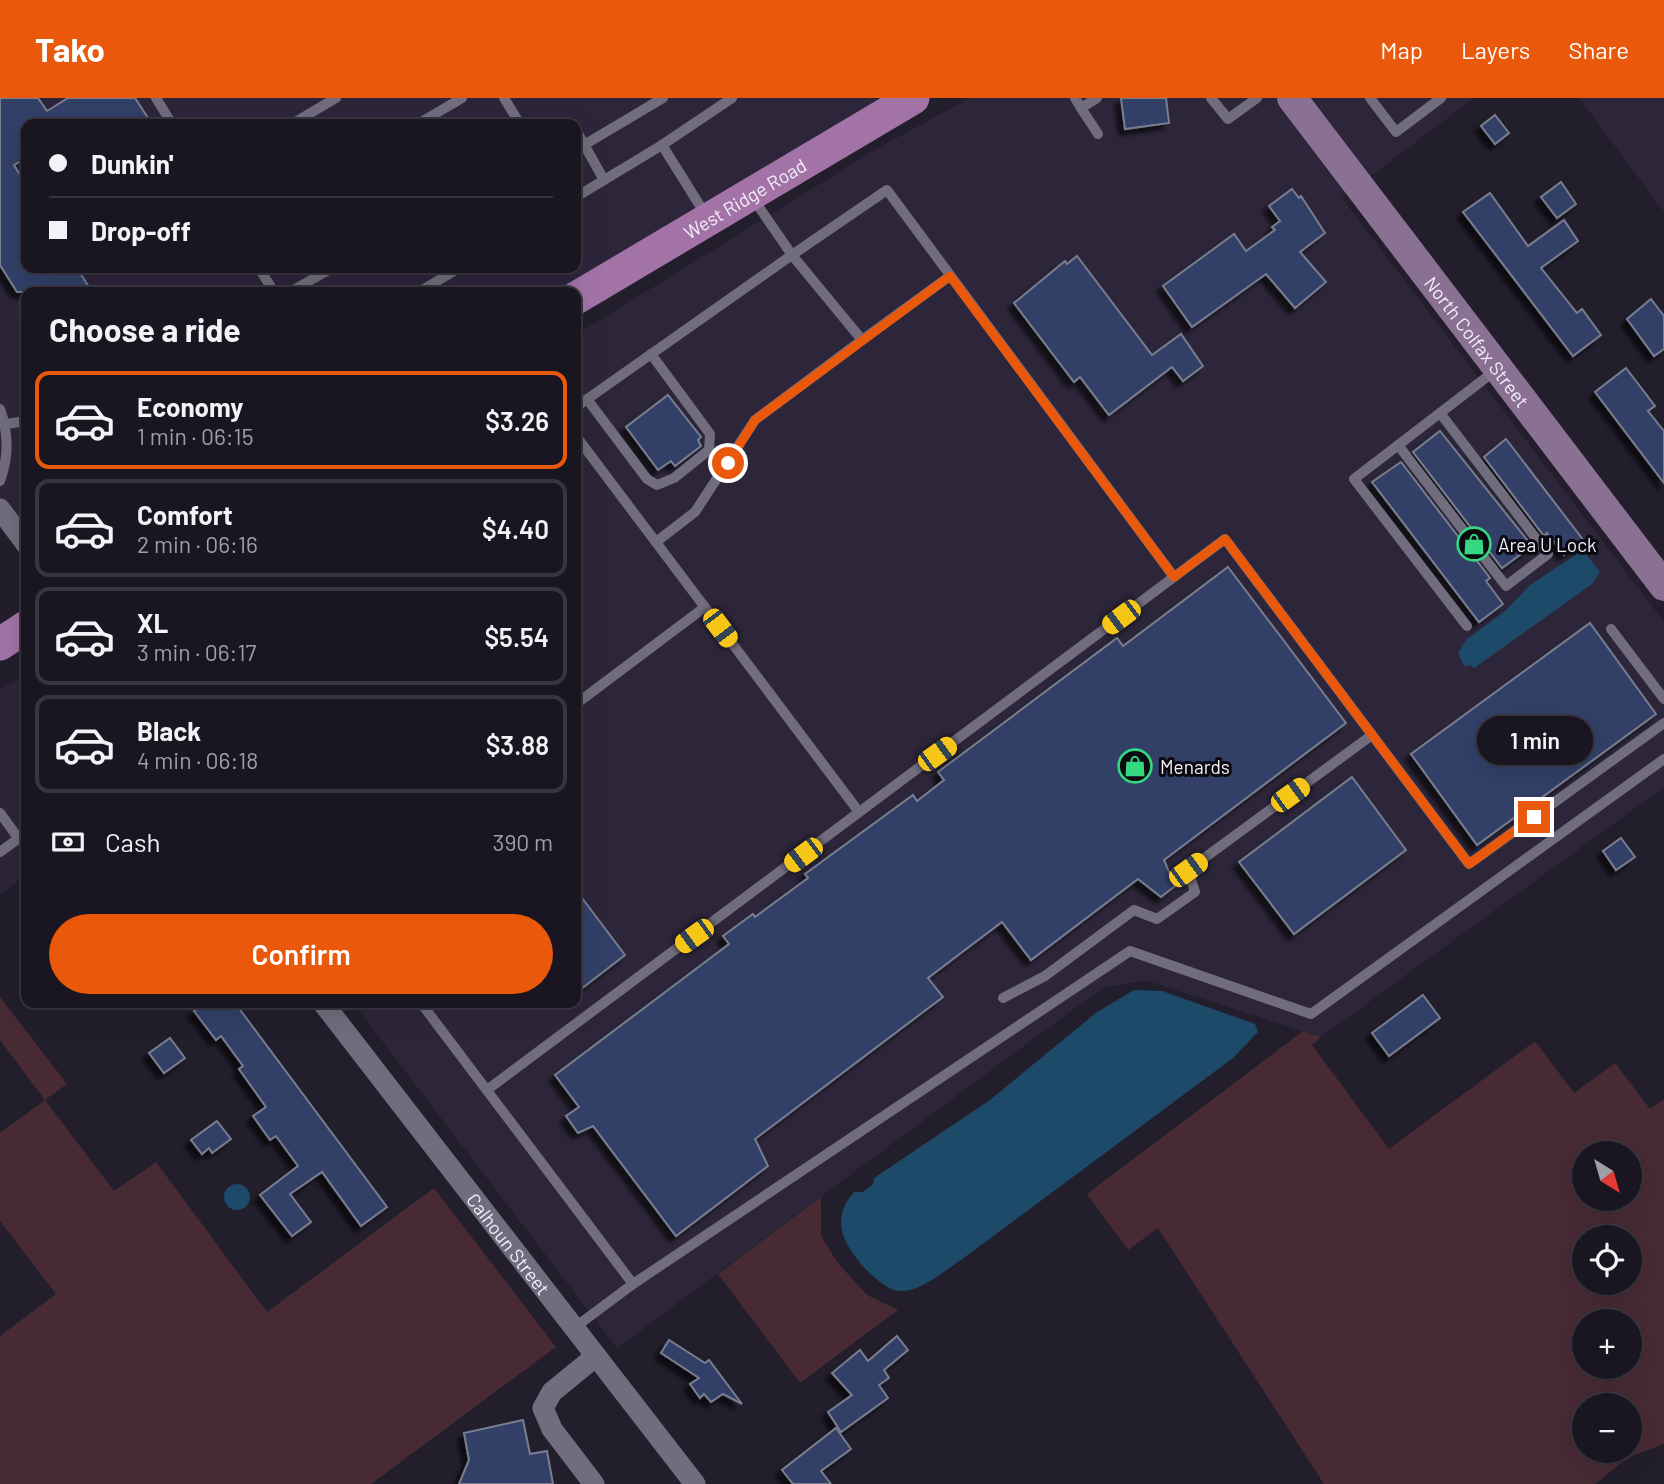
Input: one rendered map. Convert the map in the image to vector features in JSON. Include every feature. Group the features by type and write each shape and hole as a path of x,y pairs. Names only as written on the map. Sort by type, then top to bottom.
{"main road":[{"name":"West Ridge Road","path":"581,295 913,98"},
{"path":"0,644 21,630"}],"street":[{"name":"North Colfax Street","path":"1292,98 1664,586"},
{"path":"0,509 21,537"},
{"name":"Calhoun Street","path":"327,1008 695,1484"},
{"path":"593,1484 552,1429 543,1408 552,1392 596,1356"}],"lane":[{"path":"156,98 169,119"},
{"path":"300,119 336,98"},
{"path":"426,119 461,98"},
{"path":"504,98 517,119"},
{"path":"584,145 663,98"},
{"path":"581,194 662,145 732,98"},
{"path":"1097,98 1078,103 1098,134"},
{"path":"1211,98 1228,119 1257,98"},
{"path":"1370,98 1396,132 1441,98"},
{"path":"581,139 604,180"},
{"path":"662,145 709,219"},
{"path":"581,403 887,190 1174,577"},
{"path":"750,195 792,255 862,340"},
{"path":"299,287 323,273"},
{"path":"427,287 451,273"},
{"path":"656,542 695,512 755,420 950,276"},
{"path":"587,399 647,479 657,485 674,478 709,450 710,434 651,354"},
{"path":"1467,626 1354,479 1498,369"},
{"path":"0,409 6,424 7,461 0,481"},
{"path":"1398,445 1506,586 1548,554 1440,413"},
{"path":"6,424 21,422"},
{"path":"581,443 859,812"},
{"path":"487,1090 1225,539 1469,864 1664,723"},
{"path":"581,700 705,607"},
{"path":"1611,629 1664,699"},
{"path":"1003,998 1045,976 1134,910 1157,919 1195,892 1188,870 1373,735"},
{"path":"574,1328 634,1284 1130,951 1311,1014 1664,759"},
{"path":"0,813 21,835"},
{"path":"0,852 21,837"},
{"path":"425,1008 634,1284"}],"shaded area":[{"path":"0,98 914,98 581,289 581,287 21,287 21,538 0,510"},
{"path":"970,98 1474,98 1342,198 1664,622 1664,787 1321,1037 1145,980 1102,988 617,1348 357,1008 581,1008 581,332 878,148"},
{"path":"1579,98 1664,98 1664,212"},
{"path":"21,677 21,879 0,894 0,690"},
{"path":"0,997 67,1084 45,1100 0,1040"},
{"path":"1303,1031 1321,1037 1312,1045 1389,1149 1535,1041 1574,1093 1615,1063 1650,1109 1664,1099 1664,1444 1642,1452 1642,1393 1572,1393 1572,1463 1621,1463 1595,1484 1324,1484 1158,1228 1128,1250 1087,1194"},
{"path":"45,1100 114,1191 156,1162 267,1312 434,1188 556,1347 371,1484 0,1484 0,1336 56,1294 0,1221 0,1133"},
{"path":"821,1197 821,1236 837,1262 867,1295 898,1310 800,1383 718,1274"}],"water":[{"path":"1583,550 1600,572 1592,584 1474,668 1470,665 1465,667 1458,653 1466,640 1505,611 1530,585"},
{"path":"1134,990 1162,991 1255,1024 1258,1032 1233,1058 932,1280 907,1291 899,1291 891,1289 873,1276 849,1248 842,1231 843,1210 854,1192 863,1192 873,1184 874,1178 990,1100 1097,1012"},
{"path":"237,1184 246,1188 250,1197 246,1206 237,1210 228,1206 224,1197 228,1188"}],"building":[{"path":"0,98 38,98 47,111 68,98 135,98 149,119 21,119 21,161 14,165 21,177 21,273 80,273 89,287 21,287 21,292 17,292 0,265"},
{"path":"1121,98 1166,98 1169,123 1125,129"},
{"path":"1495,115 1509,133 1495,144 1481,126"},
{"path":"1561,182 1576,204 1557,218 1541,197"},
{"path":"1292,189 1299,198 1301,196 1325,233 1300,252 1326,282 1295,308 1266,274 1192,327 1163,286 1234,234 1246,251 1275,230 1272,227 1280,221 1269,206"},
{"path":"1490,193 1528,246 1564,220 1578,241 1541,268 1577,313 1582,309 1601,335 1573,356 1463,212"},
{"path":"1077,256 1152,355 1181,334 1203,366 1183,381 1172,367 1109,415 1080,377 1074,382 1014,303 1065,261 1067,264"},
{"path":"1651,299 1664,316 1664,349 1654,356 1627,319"},
{"path":"1626,368 1655,406 1648,411 1664,431 1664,483 1595,392"},
{"path":"668,395 701,437 698,440 701,446 675,466 671,461 658,470 626,427"},
{"path":"1440,431 1532,546 1502,568 1413,452"},
{"path":"1506,439 1584,541 1564,555 1547,533 1544,536 1484,457"},
{"path":"1401,462 1490,578 1486,581 1503,604 1479,622 1372,482"},
{"path":"1228,567 1346,723 1164,860 1175,886 1161,897 1138,879 1031,960 1002,922 928,978 943,997 755,1139 768,1166 676,1236 593,1126 578,1133 566,1116 579,1107 555,1075 729,944 723,936 753,914 755,917 808,878 805,874 913,795 917,801 944,780 938,772 1117,638 1123,646"},
{"path":"1590,623 1656,714 1477,845 1411,754"},
{"path":"1352,777 1406,850 1294,934 1239,862"},
{"path":"1621,838 1635,857 1616,870 1603,851"},
{"path":"581,897 625,955 581,989"},
{"path":"1423,995 1440,1018 1389,1056 1372,1033"},
{"path":"198,1008 239,1008 387,1207 361,1226 322,1172 290,1194 311,1222 292,1236 260,1195 298,1166 276,1136 270,1140 253,1116 266,1107 239,1069 243,1066 221,1036 216,1040 194,1011"},
{"path":"170,1038 185,1058 164,1073 149,1053"},
{"path":"217,1121 231,1139 212,1153 209,1148 202,1154 191,1140"},
{"path":"897,1336 908,1350 884,1370 889,1378 879,1385 888,1398 841,1432 828,1412 852,1395 832,1373 860,1350 868,1361"},
{"path":"669,1340 705,1363 709,1360 742,1404 723,1394 711,1402 704,1394 700,1398 690,1384 699,1378 661,1353"},
{"path":"523,1420 530,1454 547,1451 553,1484 459,1484 469,1460 464,1433"},
{"path":"836,1428 851,1449 821,1471 831,1484 793,1484 782,1470"}],"place":[{"name":"Area U Lock","path":"1474,544"},
{"name":"Menards","path":"1135,766"}],"route":[{"path":"728,463 755,420 950,276 1174,577 1225,539 1469,864 1534,817"}]}
